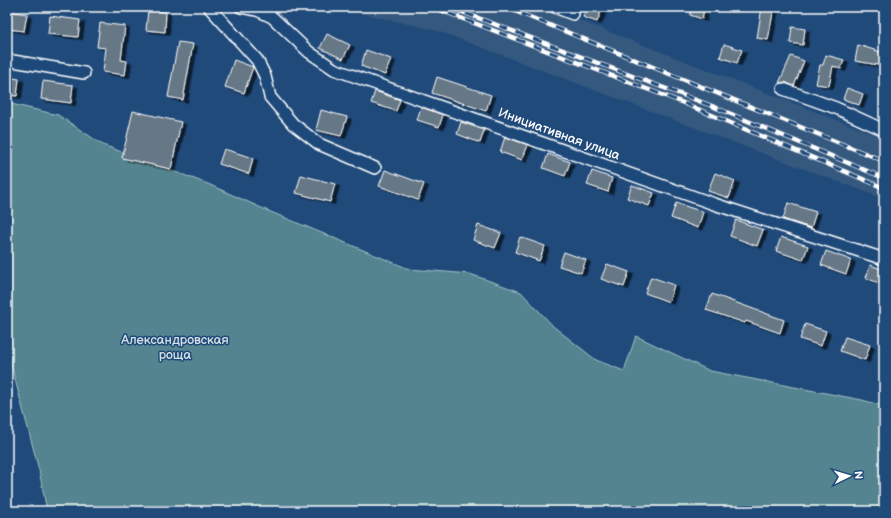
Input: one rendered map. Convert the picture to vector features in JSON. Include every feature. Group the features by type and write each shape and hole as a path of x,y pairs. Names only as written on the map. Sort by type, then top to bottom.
{"street":[{"path":"209,7 256,60 265,76 270,97 293,124 319,144 375,168"},
{"name":"Инициативная улица","path":"241,7 257,10 272,17 309,52 334,69 714,204 884,259"},
{"path":"555,7 573,14"},
{"path":"7,60 84,72"},
{"path":"782,89 836,108 884,130"}],"shaded area":[{"path":"332,7 545,7 884,138 884,199 435,30"}],"green space":[{"name":"Александровская роща","path":"7,103 58,115 103,145 208,184 266,210 409,269 470,274 521,292 554,327 596,360 624,371 636,336 710,371 862,400 884,406 884,511 47,511 39,470 7,349"}],"building":[{"path":"587,7 603,7 597,22 583,17"},
{"path":"692,7 704,9 702,19 690,15"},
{"path":"762,7 774,7 768,40 757,38"},
{"path":"148,10 166,12 165,32 146,30"},
{"path":"7,11 27,14 24,31 7,29"},
{"path":"50,16 80,20 78,37 48,34"},
{"path":"100,23 125,26 121,60 127,61 125,75 103,72 106,48 97,47"},
{"path":"792,27 805,29 803,45 790,43"},
{"path":"327,34 350,45 343,59 320,48"},
{"path":"178,42 193,44 183,100 168,97"},
{"path":"724,44 742,50 737,63 720,57"},
{"path":"858,45 884,53 884,66 855,61"},
{"path":"366,50 391,59 385,75 361,66"},
{"path":"826,55 844,60 841,69 833,66 829,86 816,84 820,65 823,65"},
{"path":"791,56 804,61 794,86 785,82 779,83"},
{"path":"234,60 253,67 244,93 225,87"},
{"path":"7,77 19,79 17,96 7,95"},
{"path":"437,77 491,95 486,111 432,93"},
{"path":"43,81 73,85 71,103 41,99"},
{"path":"847,88 863,94 859,105 843,99"},
{"path":"375,91 400,100 396,111 371,103"},
{"path":"421,107 443,115 439,127 417,120"},
{"path":"321,110 347,117 341,136 316,130"},
{"path":"133,111 181,122 171,169 122,158"},
{"path":"461,122 484,130 480,143 457,134"},
{"path":"505,137 528,145 522,160 500,152"},
{"path":"224,149 253,158 249,174 219,164"},
{"path":"548,154 570,162 565,176 543,168"},
{"path":"385,170 424,184 418,200 379,186"},
{"path":"592,171 612,178 608,192 587,185"},
{"path":"715,173 735,181 729,198 708,191"},
{"path":"301,175 335,184 330,202 296,193"},
{"path":"632,185 654,193 649,206 627,198"},
{"path":"676,203 703,212 698,228 671,218"},
{"path":"788,203 816,212 811,228 783,219"},
{"path":"736,220 763,230 757,246 730,236"},
{"path":"478,225 501,233 495,248 473,240"},
{"path":"520,237 545,246 539,261 515,252"},
{"path":"781,237 808,246 803,260 776,251"},
{"path":"826,251 851,260 846,274 821,265"},
{"path":"564,252 586,260 581,273 559,266"},
{"path":"607,264 629,272 624,287 601,279"},
{"path":"870,265 884,270 884,285 866,278"},
{"path":"651,277 674,285 669,302 645,293"},
{"path":"712,294 784,320 780,333 746,321 745,323 706,310"},
{"path":"805,324 826,331 821,346 800,339"},
{"path":"845,337 870,345 865,360 840,351"}],"railway":[{"path":"432,7 681,102 884,188"},
{"path":"449,7 712,106 884,178"},
{"path":"505,7 884,161"}]}
